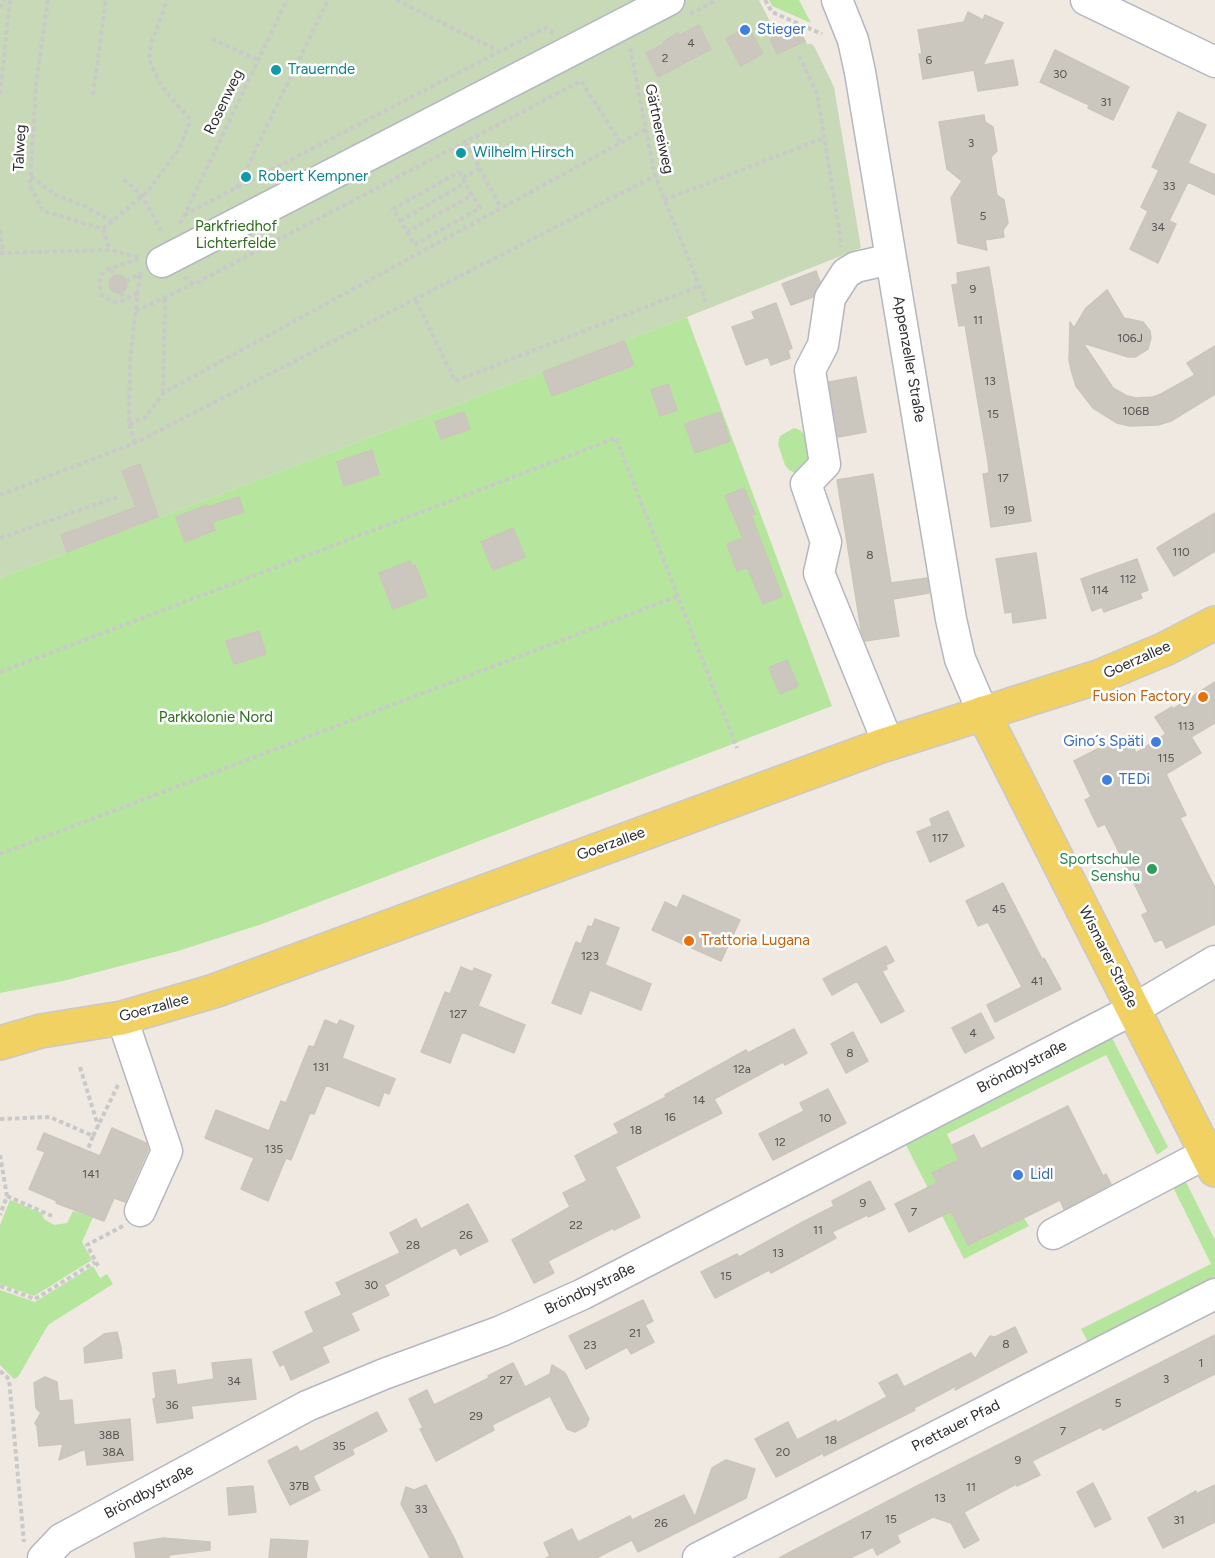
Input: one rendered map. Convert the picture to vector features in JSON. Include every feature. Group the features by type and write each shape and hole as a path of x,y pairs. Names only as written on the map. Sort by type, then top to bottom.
{"main road":[{"name":"Goerzallee","path":"0,1043 41,1031 122,1017 214,991 888,743 1098,677 1164,649 1215,623"},
{"name":"Wismarer Straße","path":"983,713 1211,1162"}],"street":[{"path":"152,260 578,48 669,0"},
{"path":"1086,0 1215,62"},
{"name":"Appenzeller Straße","path":"841,1 860,72 951,619 960,659 983,713"},
{"path":"888,743 819,573 826,542 806,484 825,464 810,370 824,345 830,298 846,273 856,267 891,259"},
{"name":"Bröndbystraße","path":"35,1554 307,1406 384,1374 501,1331 583,1294 1134,1009 1215,961"},
{"path":"122,1017 167,1151 140,1211"},
{"path":"1053,1234 1211,1162"},
{"name":"Prettauer Pfad","path":"698,1558 1215,1294"}],"path":[{"path":"0,8 4,0"},
{"path":"0,94 10,0"},
{"name":"Talweg","path":"48,0 36,84 30,186 43,211 103,229"},
{"path":"93,95 106,0"},
{"path":"110,250 103,229 142,196 164,170 179,149 189,124 189,118 161,86 149,60 151,44 167,0"},
{"name":"Rosenweg","path":"237,189 184,215 287,0"},
{"path":"237,189 328,0"},
{"path":"396,0 500,51"},
{"path":"765,0 772,12 822,34"},
{"name":"Gärtnereiweg","path":"620,25 631,51 655,176 706,302"},
{"path":"237,189 545,28 578,48"},
{"path":"212,39 258,60"},
{"path":"799,56 818,93 843,252"},
{"path":"136,312 194,284 581,81 620,142"},
{"path":"129,424 146,417 163,393 646,129"},
{"path":"664,200 824,138"},
{"path":"465,142 501,208"},
{"path":"462,178 480,168"},
{"path":"459,172 462,178 480,208 414,245 393,209 459,172"},
{"path":"31,175 54,194 112,221"},
{"path":"0,495 135,443 655,176"},
{"path":"124,179 142,196 161,230"},
{"path":"400,221 465,183"},
{"path":"407,232 472,195"},
{"path":"0,230 1,253 110,250 152,260 194,284"},
{"path":"138,293 114,302 105,298 100,291 100,278 105,271 111,268 152,260"},
{"path":"135,443 129,424 129,360 138,293 152,260"},
{"path":"111,268 114,276"},
{"path":"416,300 455,381 700,286"},
{"path":"121,292 125,299"},
{"path":"163,393 165,298"},
{"path":"0,672 616,438 737,748"},
{"path":"0,538 117,497"},
{"path":"0,854 678,596"},
{"path":"86,1154 133,1053"},
{"path":"80,1066 98,1126"},
{"path":"0,1119 50,1117 93,1136"},
{"path":"0,1155 7,1196 0,1215"},
{"path":"7,1196 52,1216"},
{"path":"0,1286 35,1299 97,1264 87,1245 130,1222 140,1211"},
{"path":"0,1371 9,1379 24,1542 35,1554"}],"green space":[{"name":"Parkfriedhof Lichterfelde","path":"0,0 759,0 777,35 797,25 807,44 814,46 834,87 861,248 687,317 0,578"},
{"path":"769,0 799,0 811,23 772,6"},
{"name":"Parkkolonie Nord","path":"687,317 832,706 262,924 178,951 63,981 0,993 0,578"},
{"path":"794,428 806,436 813,457 803,472 795,473 785,465 778,444 780,436"},
{"path":"1111,1036 1168,1147 1157,1155 1106,1055 947,1134 959,1160 932,1174 968,1245 1024,1218 1029,1226 964,1259 905,1143"},
{"path":"1185,1180 1215,1240 1215,1278 1088,1342 1081,1329 1211,1264 1171,1183"},
{"path":"10,1200 42,1213 44,1219 54,1225 67,1223 73,1211 93,1217 82,1242 92,1260 34,1296 0,1284 0,1225"},
{"path":"93,1266 100,1278 107,1274 113,1284 48,1325 18,1377 14,1379 0,1365 0,1290 35,1302"}],"building":[{"path":"968,12 983,20 985,15 1003,23 983,65 1013,60 1018,85 978,91 974,70 923,79 918,30 964,22"},
{"path":"699,25 711,49 658,77 646,53 664,44 663,42 678,33 680,35"},
{"path":"797,25 805,41 777,54 770,39"},
{"path":"748,26 763,53 741,66 726,39"},
{"path":"1055,50 1129,87 1113,120 1088,108 1089,105 1040,82"},
{"path":"1178,112 1206,125 1188,163 1215,175 1215,195 1188,182 1169,221 1176,224 1158,263 1130,249 1148,211 1141,207 1159,170 1152,167"},
{"path":"984,115 985,122 993,127 997,151 991,157 997,195 1004,200 1008,223 1003,230 1004,237 985,240 987,250 958,243 951,198 962,181 947,169 939,122"},
{"path":"989,267 1031,521 991,527 983,474 989,473 988,462 965,325 959,326 952,285 958,284 957,273"},
{"path":"816,271 820,282 813,297 791,305 782,284"},
{"path":"118,275 124,278 127,284 124,290 118,293 112,290 109,284 112,278"},
{"path":"1107,290 1124,318 1143,322 1150,331 1151,338 1148,349 1135,357 1128,357 1083,343 1113,388 1136,398 1161,394 1195,375 1187,363 1215,346 1215,394 1171,421 1158,425 1130,426 1117,423 1093,408 1076,386 1072,373 1069,360 1070,322 1074,328 1086,308"},
{"path":"776,303 792,348 788,350 790,358 771,365 768,357 746,365 732,327 755,319 752,312"},
{"path":"624,341 634,365 552,396 543,372"},
{"path":"856,377 866,432 838,437 829,382"},
{"path":"668,384 677,410 660,416 651,390"},
{"path":"464,412 470,429 441,439 435,422"},
{"path":"720,412 730,441 695,453 685,424"},
{"path":"372,450 379,474 344,486 337,462"},
{"path":"140,464 158,517 67,552 61,535 136,507 122,471"},
{"path":"873,474 891,583 927,578 929,593 893,599 899,636 865,641 861,630 837,480"},
{"path":"744,488 755,514 751,515 782,596 763,604 747,567 737,571 727,544 743,538 725,496"},
{"path":"239,497 244,512 212,522 215,530 185,542 176,517 207,505 207,507"},
{"path":"1215,513 1215,551 1174,576 1157,548"},
{"path":"513,528 525,557 493,570 481,542"},
{"path":"1036,553 1046,618 1013,623 1012,612 1005,613 996,559"},
{"path":"1137,559 1148,590 1140,593 1142,598 1104,612 1102,607 1092,611 1081,579"},
{"path":"410,561 412,567 415,565 427,596 393,609 379,573"},
{"path":"259,631 266,654 234,664 226,641"},
{"path":"787,660 798,686 780,694 769,668"},
{"path":"1215,682 1215,723 1191,737 1201,753 1166,774 1186,815 1180,818 1215,888 1215,924 1166,948 1162,939 1155,942 1142,915 1148,912 1105,824 1098,827 1085,800 1091,797 1074,761 1121,737 1122,739 1128,736 1136,753 1166,734 1155,717 1172,707 1173,709"},
{"path":"948,811 964,846 930,862 917,832 932,826 930,819"},
{"path":"1003,883 1042,959 1044,958 1061,989 995,1022 987,1005 1022,987 988,922 978,926 966,901"},
{"path":"683,895 740,920 721,961 652,930 665,902 677,908"},
{"path":"595,919 619,928 605,965 651,984 641,1010 590,990 581,1014 552,1003 576,942 581,944 588,926 592,927"},
{"path":"886,946 894,961 886,965 887,969 882,971 904,1011 881,1023 857,981 832,995 823,979"},
{"path":"461,967 473,972 474,968 491,975 478,1006 525,1025 514,1053 462,1032 450,1063 421,1052 445,992 450,994"},
{"path":"981,1013 994,1038 965,1053 952,1028"},
{"path":"325,1020 337,1025 340,1020 354,1026 342,1058 395,1079 389,1094 384,1092 379,1106 326,1085 314,1114 310,1113 291,1160 286,1158 268,1201 241,1189 254,1158 205,1138 216,1110 269,1131 281,1101 286,1103 309,1046 314,1047"},
{"path":"794,1029 807,1053 785,1065 783,1062 714,1099 722,1113 615,1167 640,1217 548,1261 554,1273 534,1283 512,1240 570,1207 563,1193 587,1181 575,1156 619,1133 614,1124 666,1097 665,1095 746,1050 748,1053"},
{"path":"853,1032 868,1061 846,1073 831,1044"},
{"path":"828,1089 846,1123 773,1160 759,1134 804,1111 800,1103"},
{"name":"Lidl","path":"1068,1106 1103,1176 1106,1174 1111,1184 1064,1209 1060,1200 968,1245 951,1211 909,1232 895,1204 937,1183 932,1173 959,1160 952,1145 974,1135 981,1149"},
{"path":"112,1128 146,1143 148,1150 125,1202 114,1198 104,1221 56,1203 57,1201 29,1189 45,1152 37,1149 44,1133 100,1156"},
{"path":"870,1181 885,1209 832,1232 836,1238 771,1273 769,1270 715,1298 701,1272 737,1254 739,1257 834,1206 832,1201"},
{"path":"468,1204 488,1241 460,1255 456,1247 384,1285 389,1295 351,1313 359,1330 322,1347 329,1362 291,1380 284,1364 280,1366 273,1352 314,1332 305,1312 342,1295 336,1283 400,1253 390,1233 416,1219 421,1229"},
{"path":"643,1300 653,1321 645,1325 654,1342 631,1354 627,1347 586,1369 569,1336"},
{"path":"1015,1327 1027,1352 955,1390 958,1385 914,1408 915,1410 824,1456 823,1453 776,1477 755,1439 788,1422 797,1440 836,1420 837,1423 887,1397 879,1383 897,1374 904,1387 971,1353 975,1359 990,1336 995,1337"},
{"path":"117,1332 122,1358 85,1363 84,1348 104,1334"},
{"path":"1215,1335 1215,1374 1103,1430 1101,1427 1032,1461 1040,1475 1017,1486 1016,1484 964,1512 979,1540 964,1548 951,1523 933,1517 897,1535 900,1542 877,1555 873,1547 850,1558 779,1558 917,1486"},
{"path":"251,1359 256,1399 191,1406 193,1418 157,1423 153,1399 156,1398 153,1373 175,1370 177,1385 214,1379 212,1363"},
{"path":"513,1363 525,1387 550,1374 552,1365 565,1373 589,1419 586,1426 575,1432 567,1429 550,1396 492,1425 494,1430 436,1461 420,1429 423,1428 409,1399 427,1390 434,1405 489,1378 488,1376"},
{"path":"45,1377 57,1382 59,1401 72,1400 74,1425 130,1419 133,1460 87,1465 85,1449 59,1460 63,1444 39,1446 35,1423 41,1413 36,1408 34,1383"},
{"path":"377,1412 387,1431 352,1449 354,1454 313,1476 320,1490 290,1505 268,1461 297,1446 300,1452"},
{"path":"726,1460 755,1469 746,1498 638,1552 632,1540 596,1558 546,1558 550,1556 544,1543 572,1529 578,1542 630,1516 632,1520 684,1495 695,1517 712,1468"},
{"path":"1093,1483 1111,1519 1095,1527 1077,1492"},
{"path":"426,1485 463,1558 430,1558 401,1504 406,1487 414,1490"},
{"path":"1215,1485 1215,1522 1163,1548 1148,1518 1196,1491 1196,1494"},
{"path":"253,1486 256,1512 229,1515 227,1488"},
{"path":"163,1538 210,1542 210,1550 169,1555 169,1558 136,1558 134,1543"},
{"path":"271,1539 308,1541 306,1558 269,1558"}],"place":[{"name":"Stieger","path":"745,30"},
{"name":"Trauernde","path":"276,70"},
{"name":"Wilhelm Hirsch","path":"461,153"},
{"name":"Robert Kempner","path":"246,177"},
{"name":"Fusion Factory","path":"1203,697"},
{"name":"Gino´s Späti","path":"1156,742"},
{"name":"TEDi","path":"1107,780"},
{"name":"Sportschule Senshu","path":"1152,869"},
{"name":"Trattoria Lugana","path":"689,941"},
{"name":"Lidl","path":"1018,1175"}]}
